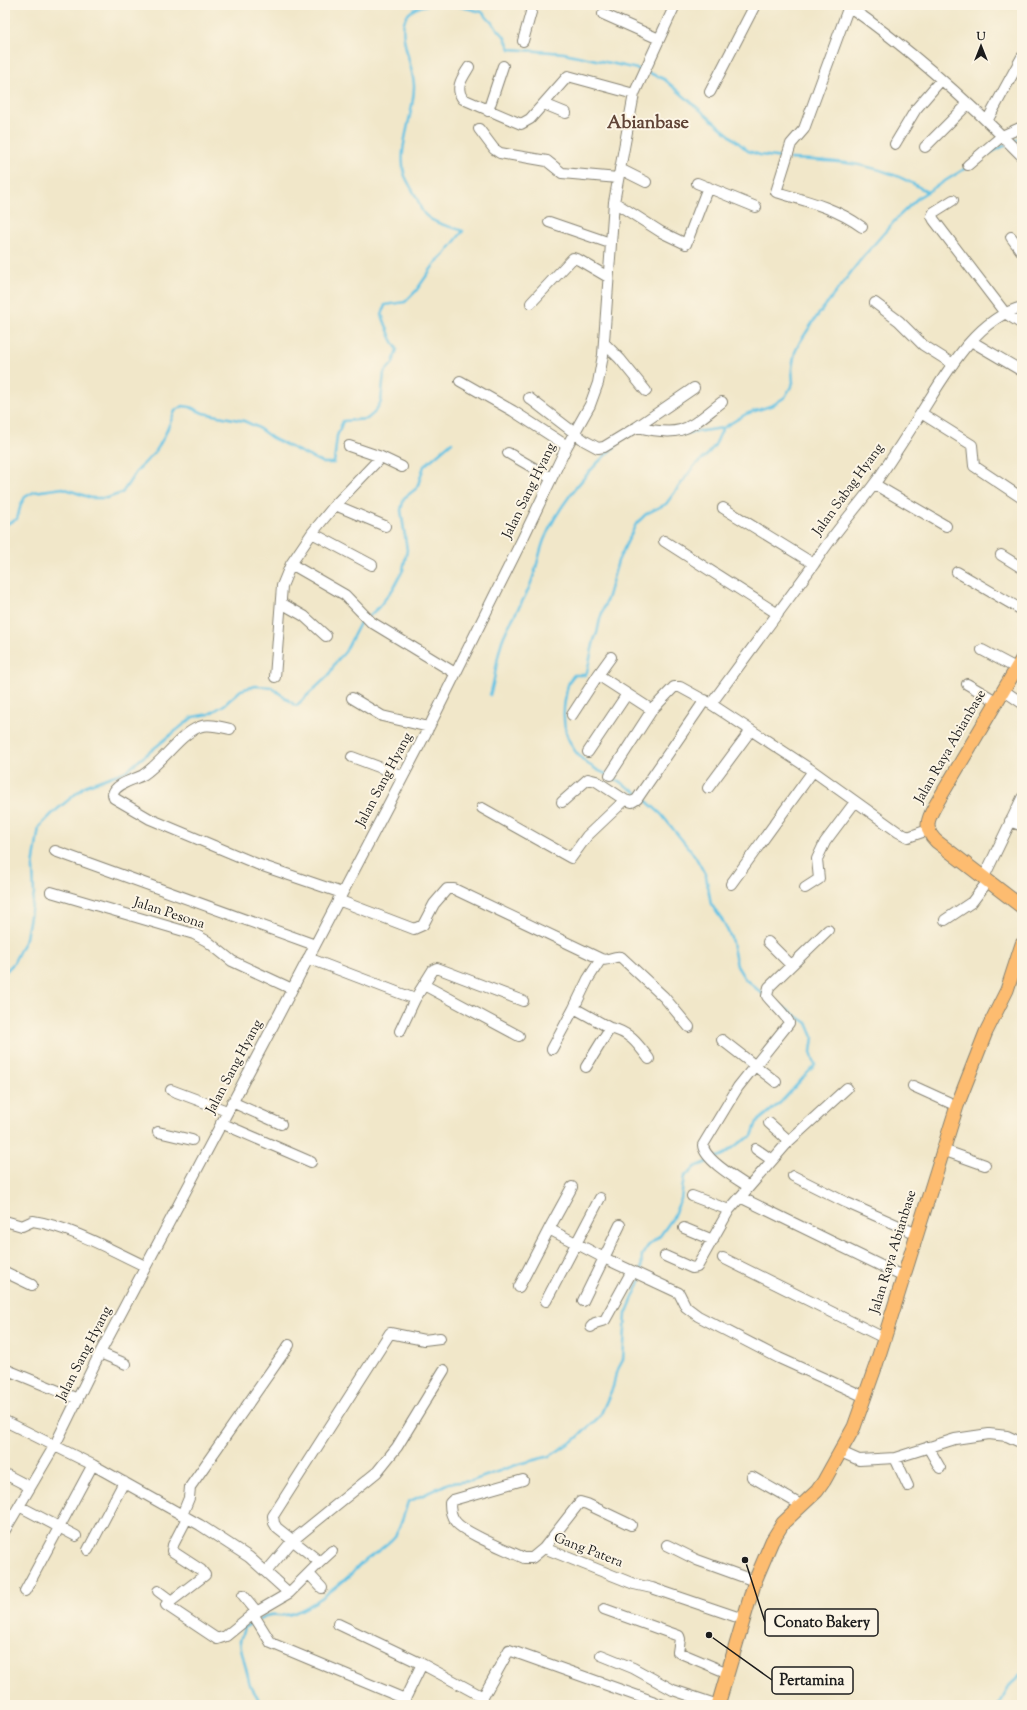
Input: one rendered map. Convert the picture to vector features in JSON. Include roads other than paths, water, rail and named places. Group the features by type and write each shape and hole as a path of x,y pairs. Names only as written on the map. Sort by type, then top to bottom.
{"main road":[{"name":"Jalan Raya Abianbase","path":"928,830 928,820 931,812 1019,664"},
{"path":"928,830 936,841 1022,907"},
{"name":"Jalan Raya Abianbase","path":"718,1705 755,1581 768,1552 783,1523 817,1491 841,1452 854,1427 904,1277 916,1234 957,1106 986,1032 1007,990 1022,944"}],"street":[{"path":"523,41 533,5"},
{"name":"Jalan Sang Hyang","path":"5,1530 55,1445 145,1266 315,946 429,727 574,432 586,414 594,395 604,344 614,202 634,94 640,78 675,5"},
{"path":"710,92 755,5"},
{"path":"862,227 847,216 831,209 776,192 791,144 804,129 848,6 890,36 987,121 1022,156"},
{"path":"603,14 659,39"},
{"path":"987,121 1022,57"},
{"path":"488,110 503,66"},
{"path":"469,67 459,86 461,96 488,110 521,124 530,119 568,76 634,94"},
{"path":"895,144 916,109 941,80"},
{"path":"544,104 566,113"},
{"path":"925,147 968,104"},
{"path":"968,166 1004,137 1022,127"},
{"path":"479,129 494,149 500,152 547,161 562,173 619,173 646,182"},
{"path":"697,182 756,207"},
{"path":"614,202 661,232 686,244 708,187"},
{"path":"954,200 934,212 933,217 1005,313 1022,324"},
{"path":"550,222 610,243"},
{"path":"1011,237 1022,252"},
{"path":"531,303 573,258 579,260 608,278"},
{"path":"875,303 899,320 923,345 953,364"},
{"name":"Jalan Sabag Hyang","path":"625,800 632,802 637,799 708,702 778,614 814,564 827,542 874,484 937,386 971,341 1005,313 1022,308"},
{"path":"971,341 1022,372"},
{"path":"604,344 620,359 646,391"},
{"path":"460,381 513,411 567,446"},
{"path":"529,398 585,441 598,448 604,447 637,428 694,388"},
{"path":"637,428 660,433 687,429 722,402"},
{"path":"921,412 972,445 974,466 1022,498"},
{"path":"349,446 381,457 402,467"},
{"path":"508,453 551,478"},
{"path":"275,677 284,579 291,564 312,533 335,505 381,457"},
{"path":"874,484 946,526"},
{"path":"335,505 385,526"},
{"path":"723,508 814,564"},
{"path":"312,533 372,565"},
{"path":"664,541 778,614"},
{"path":"1001,555 1022,568"},
{"path":"291,564 345,595 371,622 455,673"},
{"path":"957,572 1022,610"},
{"path":"281,603 304,616 326,636"},
{"path":"982,650 1019,664"},
{"path":"572,715 611,657"},
{"path":"598,675 652,710"},
{"path":"967,684 1022,703"},
{"path":"610,775 652,710 676,687 683,688 708,702 813,770 855,802 906,836 928,830"},
{"path":"588,752 627,694"},
{"path":"352,698 382,716 429,727"},
{"path":"230,729 199,726 180,739 162,760 142,775 117,787 113,794 114,798 125,806 156,822 340,897 414,929 423,925 434,904 447,889 454,889 601,960 608,961 616,957 621,958 664,997 689,1027"},
{"path":"708,788 751,730"},
{"path":"352,757 403,776"},
{"path":"731,884 813,770"},
{"path":"482,808 571,858 586,836 625,800 596,781 588,779 562,802"},
{"path":"945,920 972,902 986,879 1010,821 1022,798"},
{"path":"805,888 819,879 817,859 825,842 855,802"},
{"path":"1010,821 1022,826"},
{"path":"55,851 315,946"},
{"name":"Jalan Pesona","path":"51,892 194,934 207,941 232,961 292,989"},
{"path":"749,1187 713,1161 703,1148 706,1139 715,1128 738,1087 757,1066 789,1023 788,1018 777,1009 767,996 769,987 828,930"},
{"path":"768,942 791,965"},
{"path":"308,958 415,1000"},
{"path":"552,1049 588,979 601,960"},
{"path":"400,1031 415,1000 433,970 437,968 523,1000"},
{"path":"424,985 519,1036"},
{"path":"574,1008 610,1028 618,1029 631,1036 649,1059"},
{"path":"586,1067 610,1028"},
{"path":"722,1040 776,1082"},
{"path":"913,1086 957,1106"},
{"path":"665,1256 694,1268 697,1267 729,1210 789,1141 847,1088"},
{"path":"171,1090 281,1124"},
{"path":"221,1123 312,1162"},
{"path":"769,1123 789,1141"},
{"path":"158,1132 192,1140"},
{"path":"756,1149 772,1160"},
{"path":"943,1150 985,1165"},
{"path":"793,1176 845,1202 916,1234"},
{"path":"519,1287 572,1187"},
{"path":"692,1196 729,1210"},
{"path":"740,1197 904,1277"},
{"path":"546,1302 600,1198"},
{"path":"5,1221 22,1226 33,1221 53,1227 88,1239 145,1266"},
{"path":"583,1301 620,1225"},
{"path":"684,1228 713,1240"},
{"path":"549,1229 604,1258 679,1293 686,1307 698,1316 779,1358 865,1397"},
{"path":"723,1258 884,1338"},
{"path":"5,1272 32,1285"},
{"path":"591,1327 596,1323 605,1320 633,1272"},
{"path":"320,1562 275,1526 273,1516 390,1333 424,1340 440,1338"},
{"path":"289,1345 190,1487 190,1498 172,1551 201,1570 205,1575 170,1600 166,1605 213,1638 220,1639 255,1614 289,1593 332,1551"},
{"path":"100,1353 126,1364"},
{"path":"5,1369 78,1399"},
{"path":"266,1572 293,1540 377,1472 397,1447 444,1370"},
{"path":"5,1421 55,1445 184,1516 249,1557 289,1593"},
{"path":"841,1452 859,1460 895,1458 955,1439 989,1434 1007,1436 1022,1444"},
{"path":"928,1447 940,1468"},
{"path":"895,1458 908,1486"},
{"path":"26,1591 91,1468"},
{"path":"5,1474 30,1487"},
{"path":"752,1477 801,1505"},
{"name":"Gang Patera","path":"523,1480 458,1498 450,1503 451,1513 456,1522 482,1538 524,1558 532,1558 544,1548 634,1584 652,1588 743,1619"},
{"path":"88,1550 124,1482"},
{"path":"544,1548 580,1502 631,1525"},
{"path":"19,1506 76,1536"},
{"path":"667,1545 706,1564 755,1581"},
{"path":"309,1574 322,1588"},
{"path":"158,1591 170,1600"},
{"path":"243,1595 255,1614 268,1641 403,1702 422,1664"},
{"path":"604,1609 679,1636 678,1652 728,1673"},
{"path":"338,1624 422,1664 483,1697 509,1650 663,1705"},
{"path":"601,1656 633,1668 673,1690 718,1705"}],"waterway":[{"path":"5,525 17,519 21,504 25,497 34,492 63,488 91,498 107,498 122,493 136,472 156,451 164,437 175,411 183,406 190,407 203,413 244,421 257,427 272,438 323,463 334,463 337,436 343,421 367,419 374,413 381,402 384,373 393,363 397,349 382,315 385,305 405,302 416,291 436,262 444,255 463,231 437,222 424,214 405,176 403,166 404,143 414,96 413,78 405,45 403,29 404,22 405,18 410,12 427,5"},
{"path":"454,5 482,12 504,36 510,49 564,53 642,70"},
{"path":"647,72 664,79 748,151 760,155 783,158"},
{"path":"1012,142 1022,137"},
{"path":"987,154 1006,145"},
{"path":"790,159 827,161 861,165 878,169 911,182 927,192"},
{"path":"681,434 723,428 746,414 773,405 785,397 793,383 792,368 795,352 800,342 815,319 862,258 899,216 919,197 966,168"},
{"path":"608,775 596,770 578,755 567,736 564,713 569,683 574,675 585,675 587,672 594,640 618,561 636,524 646,514 666,504 694,466 707,455 715,445 723,428"},
{"path":"369,616 378,608 393,589 403,570 407,550 401,510 404,498 417,488 424,466 452,442"},
{"path":"490,695 502,641 507,628 531,584 542,546 550,527 576,488 607,453 618,444"},
{"path":"5,972 13,964 26,938 34,894 33,867 39,827 53,813 85,786 126,771 193,717 209,714 224,705 241,690 255,686 271,687 296,706 329,675 335,663 345,652 361,621 365,619"},
{"path":"612,777 639,794"},
{"path":"642,797 661,814 695,856 706,876 711,904 724,923 731,938 737,966 745,979 764,995"},
{"path":"714,1159 725,1154 739,1143 752,1136 757,1122 780,1103 815,1065 811,1052 813,1037 807,1023 783,1007"},
{"path":"641,1272 642,1255 648,1246 660,1236 672,1219 681,1199 684,1177 695,1167 710,1161"},
{"path":"259,1619 269,1615 289,1615 323,1597 392,1540 401,1523 408,1502 449,1483 472,1481 519,1464 550,1456 576,1439 600,1416 613,1387 616,1373 623,1360 626,1314 641,1279"},
{"path":"255,1621 244,1628 240,1641 250,1685 258,1698 259,1705"},
{"path":"998,1705 1011,1683 1022,1673"}],"place":[{"name":"Conato Bakery","path":"745,1560"},
{"name":"Pertamina","path":"709,1635"}],"district":[{"name":"Abianbase","path":"648,124"}]}
